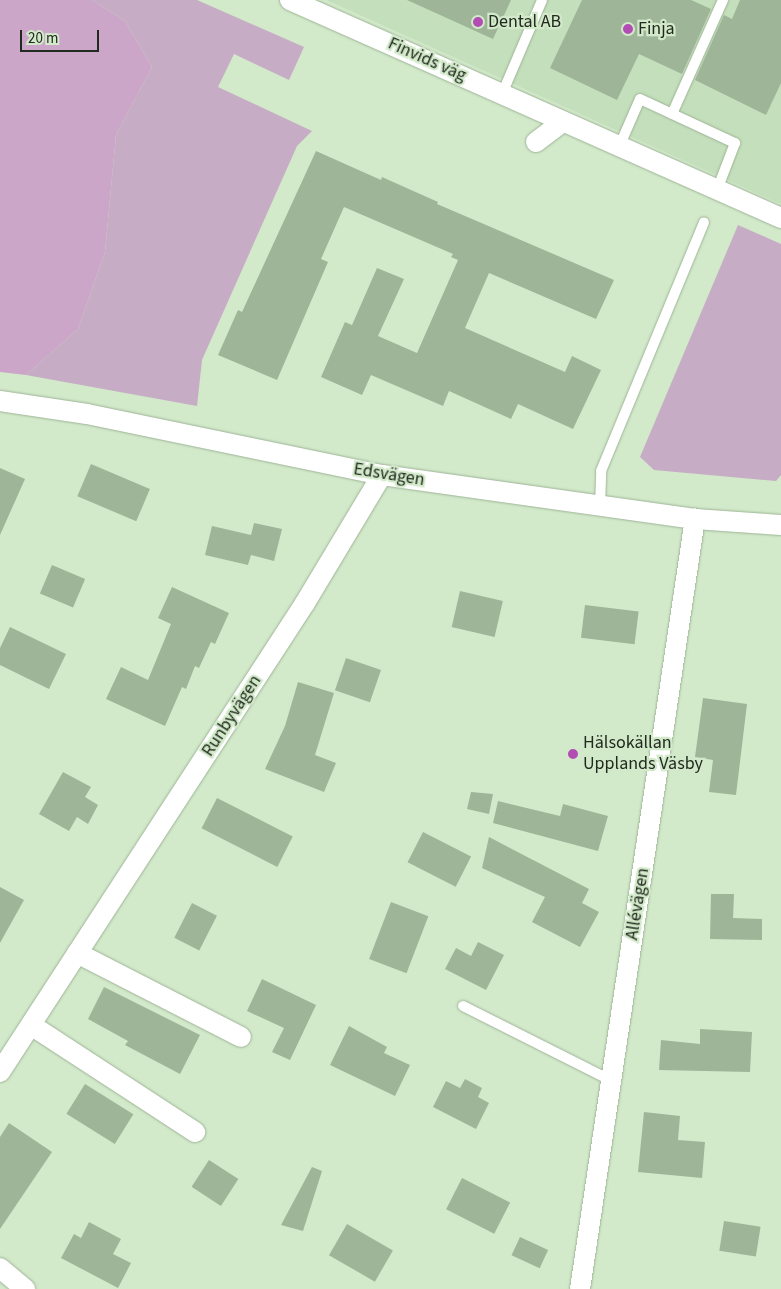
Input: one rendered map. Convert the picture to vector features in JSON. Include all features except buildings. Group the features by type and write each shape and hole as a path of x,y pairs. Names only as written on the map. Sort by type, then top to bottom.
{"street":[{"name":"Finvids väg","path":"290,0 619,148 781,218"},
{"path":"536,142 563,122"},
{"name":"Edsvägen","path":"0,401 87,414 382,476 695,519 781,524"},
{"name":"Runbyvägen","path":"0,1072 305,603 382,476"},
{"name":"Allévägen","path":"580,1289 695,519"},
{"path":"78,953 241,1037"},
{"path":"31,1025 194,1132"},
{"path":"0,1268 25,1289"}],"lane":[{"path":"502,94 542,0"},
{"path":"672,114 723,0"},
{"path":"619,148 640,99 735,143 717,190"},
{"path":"600,507 601,471 704,222"},
{"path":"463,1006 612,1081"}],"shaded area":[{"path":"0,0 92,0 125,21 152,67 116,135 105,252 78,329 26,375 0,372"},
{"path":"92,0 197,0 304,47 289,80 234,54 218,87 312,131 297,146 202,360 197,406 26,375 78,329 105,252 116,135 152,67 125,21"},
{"path":"326,0 781,0 781,204"},
{"path":"738,225 781,244 781,475 776,481 654,470 640,457"}],"place":[{"name":"Dental AB","path":"478,22"},
{"name":"Finja","path":"628,29"},
{"name":"Hälsokällan Upplands Väsby","path":"573,754"}]}
